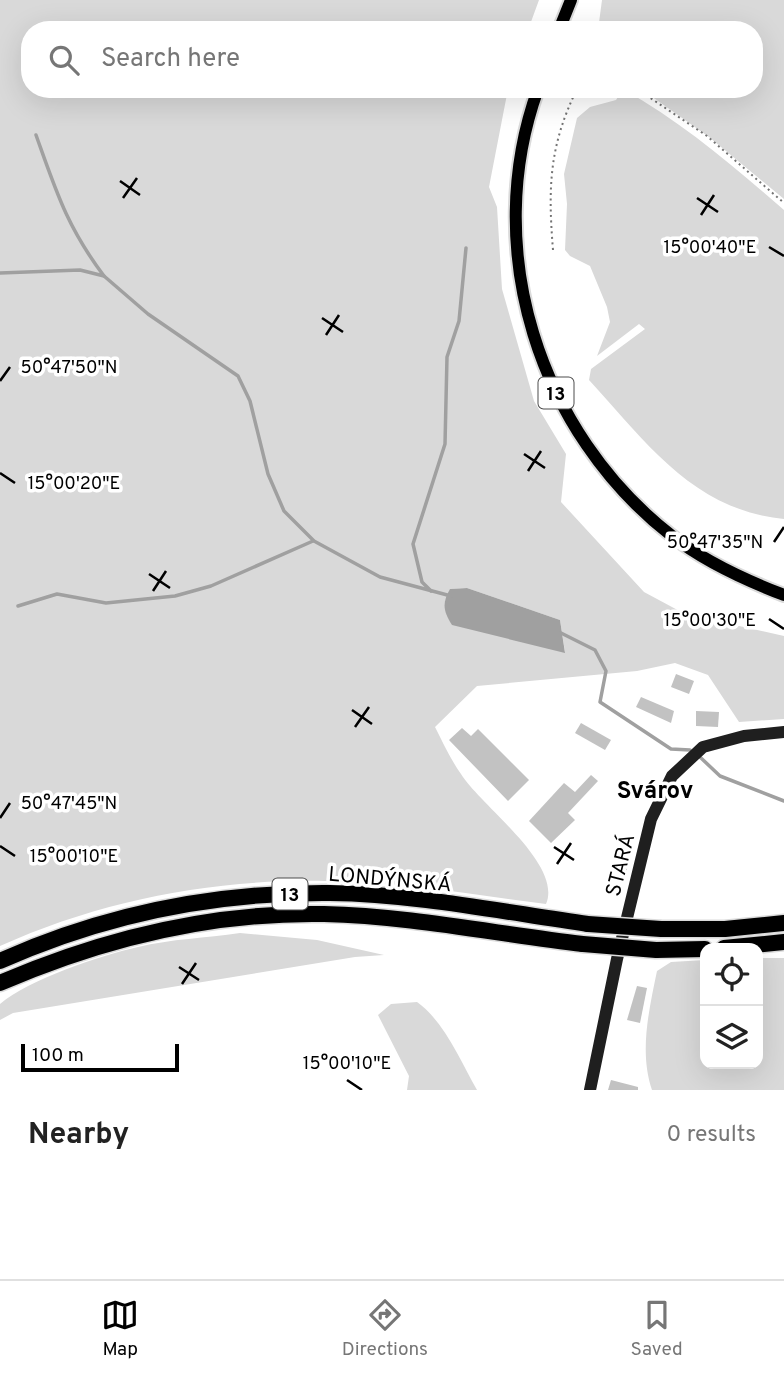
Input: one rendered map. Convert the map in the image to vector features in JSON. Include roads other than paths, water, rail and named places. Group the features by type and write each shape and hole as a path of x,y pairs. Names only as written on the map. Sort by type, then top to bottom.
{"highway":[{"name":"LONDÝNSKÁ","path":"0,961 106,920 183,903 251,895 332,893 415,900 588,924 661,929 725,929 784,923"},
{"name":"LONDÝNSKÁ","path":"0,983 82,950 125,938 167,927 248,916 371,917 583,944 656,950 700,950"},
{"path":"763,944 784,942"}],"main road":[{"path":"563,21 571,0"},
{"name":"13","path":"536,98 522,150 516,204 516,243 520,282 535,346 561,403 614,482 673,537 709,561 784,595"}],"street":[{"name":"STARÁ","path":"590,1090 617,959 651,819 672,776 703,747 744,736 784,732"}],"waterway":[{"path":"36,135 71,225 104,276"},
{"path":"431,591 422,582 413,544 445,444 447,357 459,321 466,248"},
{"path":"0,273 80,270 104,276 148,314 238,376 250,401 268,474 284,511 314,541 380,577 451,596"},
{"path":"18,606 57,594 106,603 175,596 211,586 313,541"},
{"path":"561,633 595,650 606,671 600,702 671,749 690,750"},
{"path":"701,758 720,776 784,801"}],"district":[{"name":"Svárov","path":"655,790"}]}
